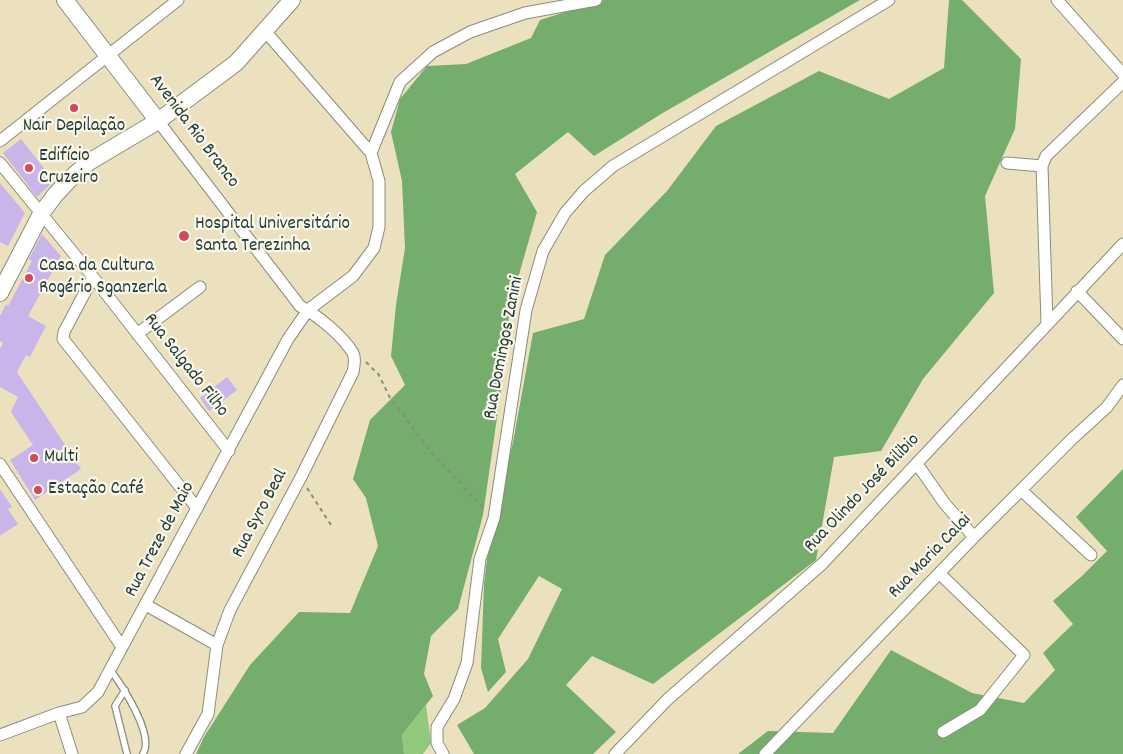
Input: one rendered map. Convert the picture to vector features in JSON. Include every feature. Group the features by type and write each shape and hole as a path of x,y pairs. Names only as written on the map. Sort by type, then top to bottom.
{"main road":[{"name":"Avenida Rio Branco","path":"65,0 158,121"},
{"path":"0,293 41,214 55,195 89,162 158,121 236,63 292,0"}],"street":[{"path":"0,141 178,0"},
{"path":"265,31 371,153 400,82 433,52 470,32 525,13 596,0"},
{"name":"Rua Domingos Zanini","path":"442,754 437,743 437,727 454,699 467,663 480,559 494,518 526,310 543,252 565,213 584,191 613,166 889,0"},
{"path":"1057,0 1123,74"},
{"path":"1048,323 1042,166 1046,156 1123,82"},
{"name":"Avenida Rio Branco","path":"158,121 300,306 308,310"},
{"name":"Rua Treze de Maio","path":"0,735 59,712 82,707 98,692 288,339 308,310 353,276 374,248 379,227 380,200 379,181 371,153"},
{"name":"Rua Salgado Filho","path":"0,163 92,276 229,451"},
{"path":"1007,163 1042,166"},
{"name":"Rua Olindo José Bilibio","path":"615,754 668,699 822,564 1123,244"},
{"path":"92,276 64,332 63,339 197,508"},
{"path":"137,334 200,287"},
{"path":"1077,291 1123,340"},
{"path":"308,310 320,317 353,354"},
{"name":"Rua Syro Beal","path":"186,754 208,714 217,645 230,610 353,372 355,362 353,354"},
{"name":"Rua Maria Calai","path":"764,754 974,537 1106,407 1123,385"},
{"path":"0,464 122,647"},
{"path":"917,464 945,504 974,537"},
{"path":"1021,490 1091,555"},
{"path":"940,574 1024,655 980,710 943,732"},
{"path":"146,605 217,645"},
{"path":"59,712 72,754"}],"lane":[{"path":"110,669 125,690 146,737 143,754"},
{"path":"125,690 115,706 127,754"}],"path":[{"path":"353,354 363,360 379,375 389,396 429,450 494,518"},
{"path":"300,477 331,525"}],"green space":[{"path":"604,0 860,0 661,114 594,156 568,132 515,174 537,212 510,306 502,383 483,515 458,609 431,636 424,674 433,696 402,735 404,754 196,754 204,737 250,665 299,612 350,613 378,546 366,498 353,479 370,420 405,385 391,356 396,305 405,248 402,181 391,132 400,99 427,66 466,64 531,38 540,20"},
{"path":"949,0 962,0 1021,59 1015,129 985,196 994,293 923,379 881,451 834,457 816,560 653,684 592,656 566,685 616,732 593,754 474,754 457,725 485,708 528,659 562,589 539,576 498,639 506,672 488,692 481,668 484,584 490,535 513,442 533,333 584,319 605,255 667,191 716,126 819,71 889,99 944,68"},
{"path":"1123,469 1123,754 738,754 768,731 833,733 891,650 972,693 1024,703 1055,670 1043,653 1073,624 1053,601 1107,551 1076,517"},
{"path":"426,705 431,743 423,754 404,754 402,735"}],"building":[{"name":"Edifício Cruzeiro","path":"21,139 54,181 37,197 3,153"},
{"path":"0,183 25,213 8,246 0,242"},
{"path":"42,234 61,256 28,316 46,326 30,357 26,355 17,372 81,469 35,500 10,460 33,445 11,412 18,397 0,387 0,349 3,343 0,341 0,316 6,304 8,306 32,261 29,259"},
{"path":"227,377 237,390 209,411 200,398"},
{"path":"0,489 12,507 8,509 18,524 0,536"}],"place":[{"name":"Nair Depilação","path":"74,108"},
{"name":"Edifício Cruzeiro","path":"29,168"},
{"name":"Hospital Universitário Santa Terezinha","path":"184,236"},
{"name":"Casa da Cultura Rogério Sganzerla","path":"29,278"},
{"name":"Multi","path":"34,458"},
{"name":"Estação Café","path":"38,490"}]}
